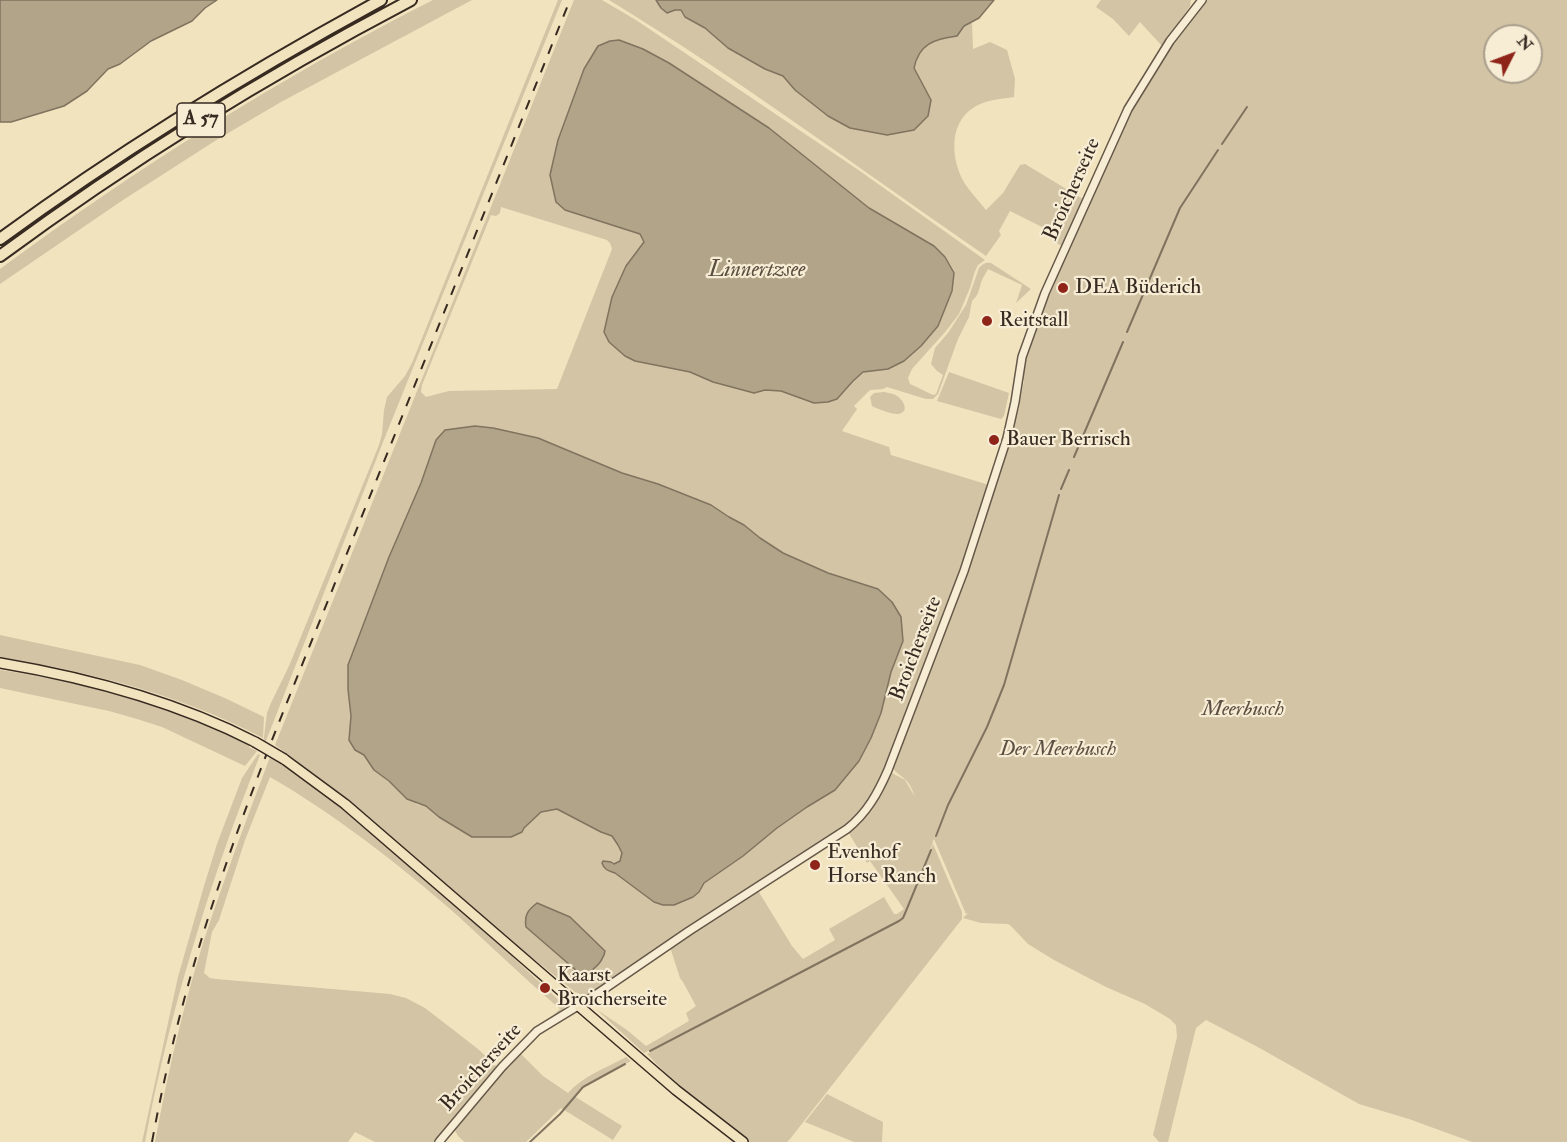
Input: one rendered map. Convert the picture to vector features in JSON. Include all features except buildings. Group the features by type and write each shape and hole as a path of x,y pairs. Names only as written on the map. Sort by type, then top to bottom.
{"highway":[{"name":"A 57","path":"0,239 86,178 183,115 272,61 381,0"},
{"name":"A 57","path":"0,256 207,115 411,0"}],"main road":[{"path":"0,663 63,675 148,697 210,720 284,759 345,804 691,1102 743,1142"}],"street":[{"name":"Broicherseite","path":"439,1142 517,1051 537,1032 847,828 861,816 873,800 892,761 964,571 1007,438 1024,351 1045,293 1128,109 1170,41 1202,0"}],"green space":[{"path":"433,0 472,0 281,102 218,139 123,200 0,284 0,269 157,160 320,60"},
{"path":"558,0 562,0 385,437 264,746 267,713 289,666 379,445 387,397 405,376 412,363"},
{"path":"574,0 602,0 636,20 857,169 985,260 978,265 975,271 959,314 912,369 908,378 910,384 933,395 936,394 943,375 931,364 935,348 966,305 979,268 983,264 991,263 1031,289 1016,303 1022,285 988,269 972,301 969,317 958,339 938,394 933,399 926,399 887,387 870,390 854,406 857,409 842,431 889,447 891,455 989,485 950,604 879,783 863,810 845,827 667,941 615,978 585,996 575,992 509,939 348,800 275,745","holes":["619,40 643,49 669,63 769,128 869,208 933,246 952,291 938,326 904,361 888,369 863,372 837,399 814,403 781,391 765,390 753,393 713,382 690,372 670,367 604,332 612,297 645,242 641,234 585,216 556,202 550,175 558,140 584,69","501,207 607,240 612,249 557,389 449,391 426,397 421,392 422,385 491,215 496,216 500,213","475,426 538,438 622,473 658,484 711,505 783,553 828,573 878,589 903,641 871,738 859,761 835,790 777,828 743,856 704,883 693,897 674,905 626,882 603,867 602,863 606,861 614,864 620,861 622,853 612,836 557,809 541,812 524,828 511,836 472,837 439,817 426,806 417,804 374,770 364,755 349,740 351,716 348,665 436,440 445,430","570,917 604,958 586,975 578,972 552,949"]},
{"path":"609,0 656,0 661,8 681,9 685,17 705,28 728,48 765,69 783,76 795,90 828,116 850,128 931,100 914,68 920,53 935,41 957,36 964,26 972,22 973,49 990,42 1007,50 1015,79 1014,97 982,103 973,108 959,123 954,143 960,175 986,210 1003,193 1020,165 1025,164 1083,199 1063,247 1044,235 1046,229 1010,211 999,231 1001,235 986,256 752,93"},
{"path":"1101,0 1191,0 1190,6 1162,46 1140,22 1129,36 1113,19 1096,7"},
{"name":"Meerbusch","path":"1204,0 1567,0 1567,1142 1472,1142 1359,1104 1206,1020 1196,1028 1168,1142 1159,1142 1153,1135 1177,1037 1176,1025 1145,1004 1054,960 1028,944 1008,924 981,923 963,918 968,913 966,914 934,839 933,841 932,839 933,842 910,902 933,844 962,912 962,919 787,1142 750,1142 681,1089 647,1054 710,1019 644,1053 596,1009 646,1046 689,1021 686,1013 696,1006 680,978 670,947 757,889 792,946 803,959 835,940 829,929 884,897 894,914 904,909 870,861 867,863 848,832 890,774 905,780 915,797 908,782 892,768 967,574 1014,428 1029,342 1057,272 1126,120 1160,60"},
{"path":"949,372 1009,393 1004,416 1001,419 937,401"},
{"path":"874,393 894,394 901,400 905,408 902,413 893,414 872,406 870,397"},
{"path":"0,635 140,665 182,680 264,717 263,738 168,697 102,678 0,657"},
{"path":"0,670 128,697 190,718 249,745 257,751 245,766 162,727 137,719 0,688"},
{"path":"258,754 260,755 224,850 193,946 166,1043 145,1142 142,1142 178,977 204,886 242,778"},
{"path":"270,757 346,811 504,949 565,1006 564,1010 537,1029 535,1027 560,1009 458,916 391,860 343,824 270,777 245,840 219,920 212,932 204,973 216,979 390,994 406,998 425,1008 478,1049 498,1068 436,1142 375,1142 355,1132 348,1142 155,1142 173,1056 203,944"},
{"path":"519,1052 543,1076 568,1093 588,1077 626,1057 631,1061 583,1086 574,1096 622,1126 613,1140 561,1108 526,1142 465,1142 461,1139 454,1127"},
{"path":"827,1094 883,1122 882,1142 854,1142 805,1122"}],"water":[{"path":"0,0 217,0 192,21 151,41 120,64 108,69 87,91 64,106 11,122 0,122"},
{"path":"656,0 994,0 979,18 964,26 957,36 935,41 920,53 914,68 931,100 928,116 914,130 887,135 850,128 828,116 795,90 783,76 765,69 728,48 705,28 685,17 681,10 667,13"},
{"name":"Linnertzsee","path":"619,40 643,49 669,63 769,128 869,208 934,246 945,257 954,273 952,291 938,326 921,346 904,361 888,369 863,372 837,399 814,403 781,391 765,390 754,393 713,382 690,372 635,361 625,356 609,342 604,332 612,297 626,266 644,242 640,234 565,210 556,202 550,175 558,140 584,69 598,46"},
{"path":"475,426 538,438 622,473 658,484 711,505 783,553 828,573 878,589 892,602 901,617 903,641 891,672 881,713 859,761 835,790 777,828 743,856 704,883 693,897 674,905 654,902 604,867 603,861 614,864 620,861 622,853 612,836 557,809 541,812 522,832 511,837 472,837 439,817 426,806 407,799 374,770 364,755 355,750 349,740 351,716 348,665 389,557 421,483 436,440 445,430"},
{"path":"537,903 570,917 605,951 600,962 586,975 578,972 526,927 527,913"}],"waterway":[{"path":"1222,144 1247,107"},
{"path":"1127,332 1180,208 1218,150"},
{"path":"1074,457 1123,342"},
{"path":"1061,489 1069,470"},
{"path":"936,836 1004,685 1059,495"},
{"path":"650,1051 899,921 903,918 931,850"},
{"path":"530,1142 560,1114 583,1087 625,1064"}],"railway":[{"path":"152,1142 165,1076 190,978 233,843 293,688 570,0"}],"place":[{"name":"DEA Büderich","path":"1063,288"},
{"name":"Reitstall","path":"987,321"},
{"name":"Bauer Berrisch","path":"994,440"},
{"name":"Evenhof Horse Ranch","path":"815,865"},
{"name":"Kaarst Broicherseite","path":"545,988"}],"park label":[{"name":"Der Meerbusch","path":"1058,750"}]}
